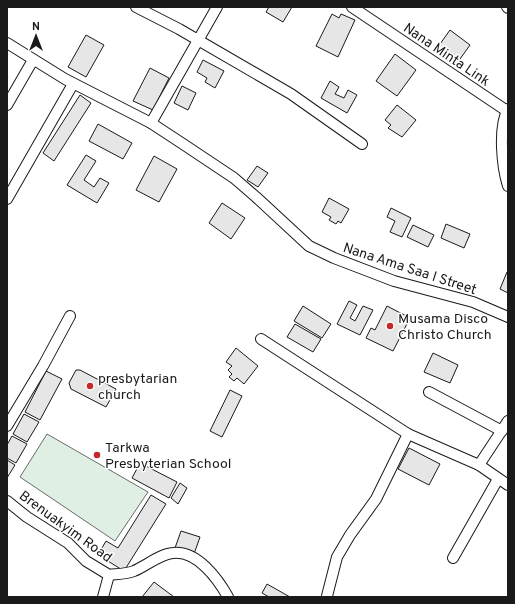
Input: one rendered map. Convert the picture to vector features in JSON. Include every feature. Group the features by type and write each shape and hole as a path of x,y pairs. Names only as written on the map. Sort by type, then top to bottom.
{"street":[{"path":"136,7 198,40 310,106 362,144"},
{"path":"151,123 218,7"},
{"name":"Nana Minta Link","path":"352,7 507,110"},
{"name":"Nana Ama Saa I Street","path":"7,43 73,84 151,123 234,178 308,246 334,258 394,281 473,302 508,318"},
{"path":"7,105 33,60"},
{"path":"7,199 73,84"},
{"path":"507,110 502,132 503,157 508,186"},
{"path":"7,426 43,366 70,316"},
{"path":"261,339 408,434 479,465 508,486"},
{"path":"429,392 502,431"},
{"path":"479,465 508,421"},
{"path":"327,596 336,557 376,499 408,434"},
{"path":"453,558 498,479"},
{"name":"Brenuakyim Road","path":"7,501 27,517 68,543 86,561 109,575 132,572 168,554 181,553 204,566 218,581 228,597"},
{"path":"103,597 109,575"}],"green space":[{"path":"47,434 148,492 115,541 20,477"}],"building":[{"path":"269,7 292,7 283,22 266,12"},
{"path":"332,14 339,18 341,14 355,20 338,57 316,46"},
{"path":"450,30 470,45 455,66 435,51"},
{"path":"86,35 104,45 86,77 68,67"},
{"path":"395,54 416,70 397,96 376,81"},
{"path":"203,60 224,71 215,88 205,82 207,78 197,72"},
{"path":"150,68 169,78 153,110 133,101"},
{"path":"330,81 339,87 335,94 344,98 348,90 357,95 347,113 321,98"},
{"path":"182,86 196,93 188,110 174,103"},
{"path":"80,95 91,103 54,161 43,153"},
{"path":"397,105 416,120 402,137 388,128 391,125 385,120"},
{"path":"98,124 132,143 123,159 89,141"},
{"path":"86,155 96,161 84,180 94,187 100,178 109,183 97,203 67,185"},
{"path":"154,156 177,169 159,202 136,190"},
{"path":"257,166 268,173 258,187 247,180"},
{"path":"329,198 349,209 341,223 338,221 336,224 329,220 331,217 322,212"},
{"path":"222,203 245,218 231,239 209,223"},
{"path":"391,208 411,218 402,237 390,232 395,221 387,217"},
{"path":"446,224 470,234 464,248 441,238"},
{"path":"413,225 434,235 428,247 407,237"},
{"path":"507,272 508,273 508,293 500,289"},
{"path":"349,301 357,305 350,318 355,321 363,306 373,310 360,335 337,324"},
{"path":"303,306 331,324 322,338 294,321"},
{"path":"387,306 410,318 393,351 366,338 371,328 375,330"},
{"path":"295,324 321,339 313,352 287,337"},
{"path":"236,348 258,366 244,384 237,378 234,381 229,377 232,374 228,370 232,366 226,362"},
{"path":"433,353 458,365 450,383 424,372"},
{"name":"presbytarian church","path":"76,370 80,370 116,389 106,407 71,389 69,383"},
{"path":"46,371 62,379 40,420 25,412"},
{"path":"230,390 242,396 222,437 210,431"},
{"path":"24,414 39,422 27,442 13,434"},
{"path":"12,436 27,444 16,463 7,458 7,445"},
{"path":"409,448 440,464 429,485 398,469"},
{"path":"7,460 15,465 7,478"},
{"path":"140,463 177,482 169,498 132,478"},
{"path":"180,483 187,488 178,504 171,498"},
{"path":"151,495 166,504 124,571 98,555 106,541 118,548"},
{"path":"181,531 200,537 194,554 175,548"},
{"path":"154,582 174,597 142,597"},
{"path":"267,584 290,597 269,597 262,593"}],"place":[{"name":"Musama Disco Christo Church","path":"390,326"},
{"name":"presbytarian church","path":"90,386"},
{"name":"Tarkwa Presbyterian School","path":"97,455"}]}
